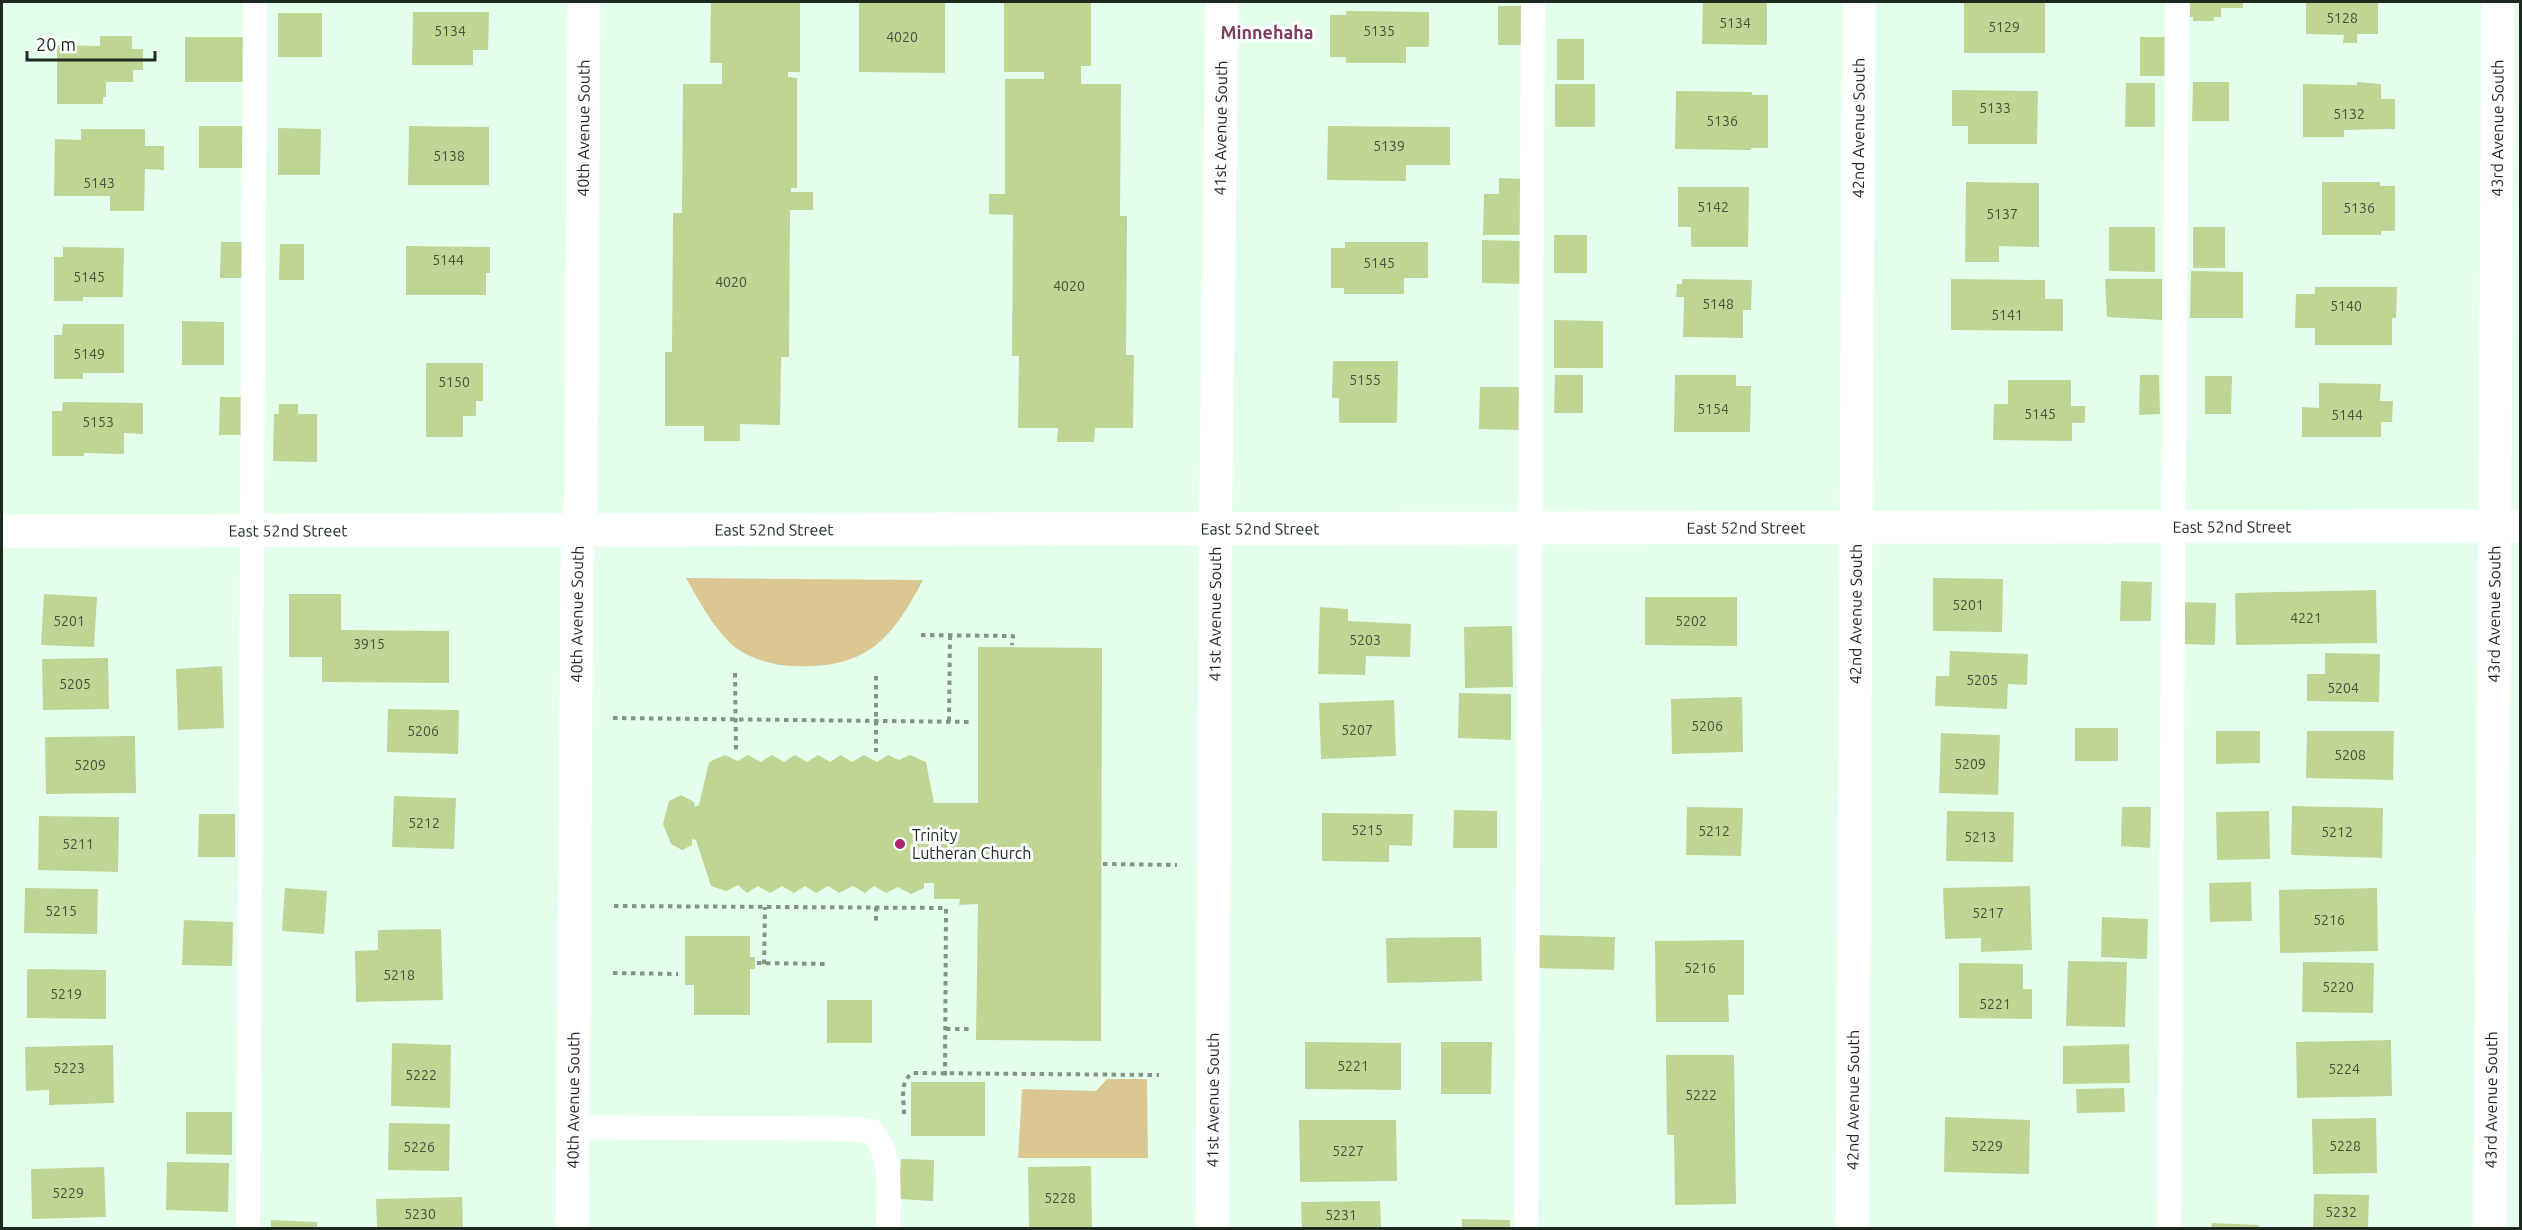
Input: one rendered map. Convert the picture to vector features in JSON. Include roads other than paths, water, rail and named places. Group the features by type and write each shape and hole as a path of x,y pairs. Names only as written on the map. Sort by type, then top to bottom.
{"street":[{"name":"40th Avenue South","path":"572,1228 577,530 581,488 584,2"},
{"name":"41st Avenue South","path":"1212,1228 1215,528 1222,2"},
{"name":"42nd Avenue South","path":"1852,1228 1858,2"},
{"name":"43rd Avenue South","path":"2490,1228 2507,526 2498,2"},
{"name":"East 52nd Street","path":"2,531 2507,526"}],"lane":[{"path":"248,1228 255,2"},
{"path":"1526,1228 1533,2"},
{"path":"2169,1228 2177,2"},
{"path":"572,1127 872,1131 883,1143 888,1165 888,1228"}],"place":[{"name":"Trinity Lutheran Church","path":"900,844"}],"district":[{"name":"Minnehaha","path":"1267,32"}]}
